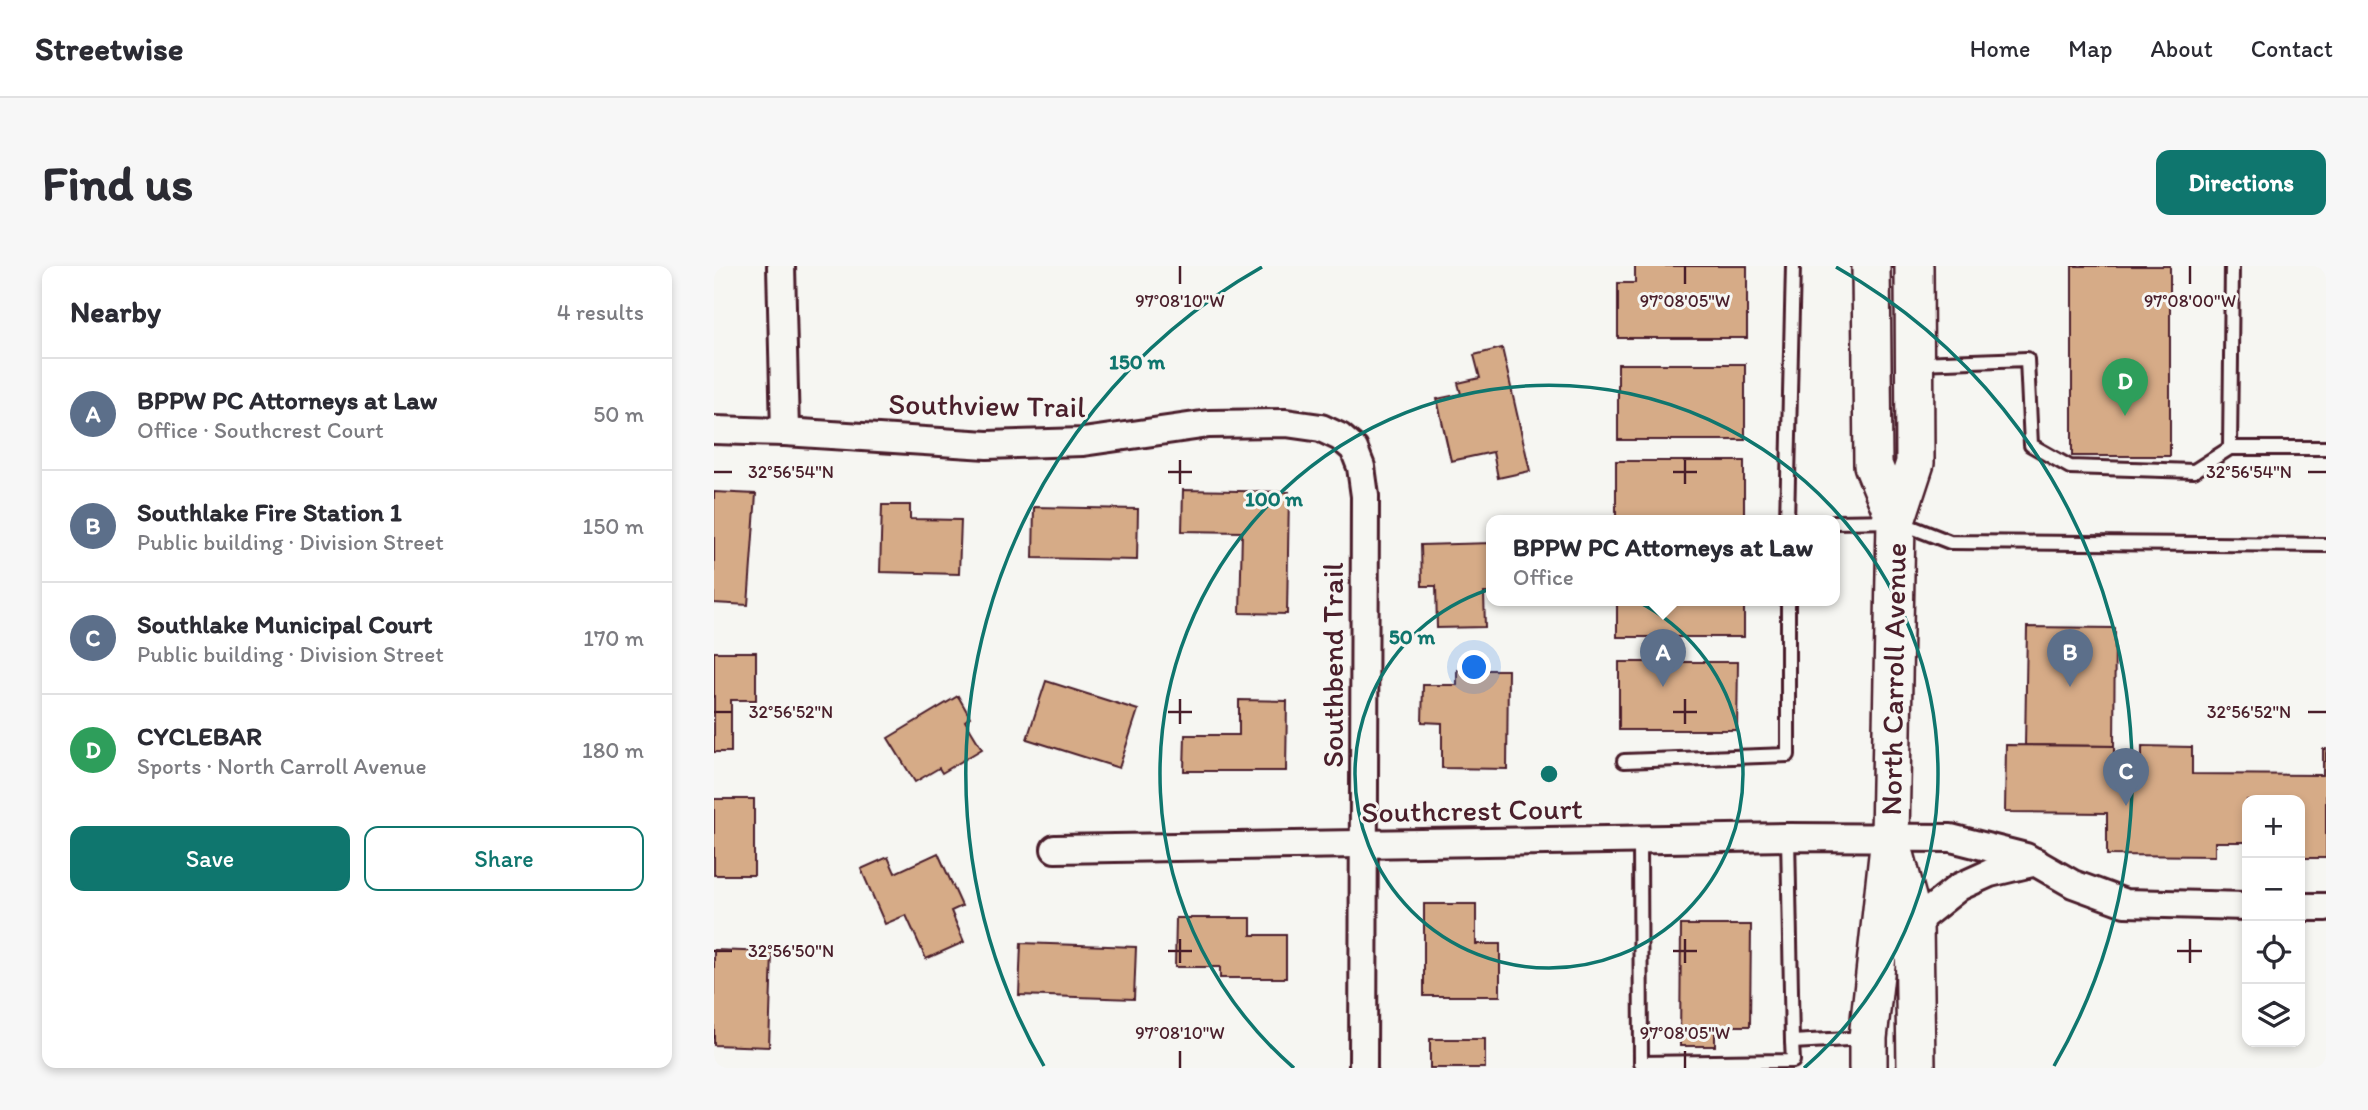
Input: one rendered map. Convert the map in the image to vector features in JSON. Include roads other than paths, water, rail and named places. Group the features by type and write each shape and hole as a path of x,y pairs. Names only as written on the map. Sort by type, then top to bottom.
{"main road":[{"name":"North Carroll Avenue","path":"1871,266 1873,465 1896,520"},
{"name":"North Carroll Avenue","path":"1868,1053 1890,836 1896,520 1915,463 1913,266"},
{"name":"North Carroll Avenue","path":"1890,836 1914,923 1916,1068"}],"street":[{"path":"781,266 785,432"},
{"name":"Southview Trail","path":"714,430 987,445 1083,442 1209,424 1286,423 1321,428 1340,437"},
{"name":"Southbend Trail","path":"1340,437 1354,449 1361,467 1365,495 1363,1068"},
{"name":"Southcrest Court","path":"1055,849 1788,837 1951,838 2016,854 2036,862 2073,884 2126,903 2242,906"},
{"path":"1914,923 1959,887 1990,873 2036,862"},
{"path":"2305,907 2326,907"}],"lane":[{"path":"1787,515 1793,266"},
{"path":"2230,448 2232,266"},
{"path":"1914,364 2027,359 2031,445 2070,467 2194,471 2230,448 2326,448"},
{"path":"1840,523 1896,520 1950,542 2326,545"},
{"path":"1624,761 1788,755 1788,606"},
{"path":"1640,840 1641,1063 1793,1061 1788,837"},
{"path":"1792,1042 1868,1053"}],"place":[{"name":"CYCLEBAR","path":"2125,416"},
{"name":"BPPW PC Attorneys at Law","path":"1663,687"},
{"name":"Southlake Fire Station 1","path":"2070,687"},
{"name":"Southlake Municipal Court","path":"2126,806"}]}
